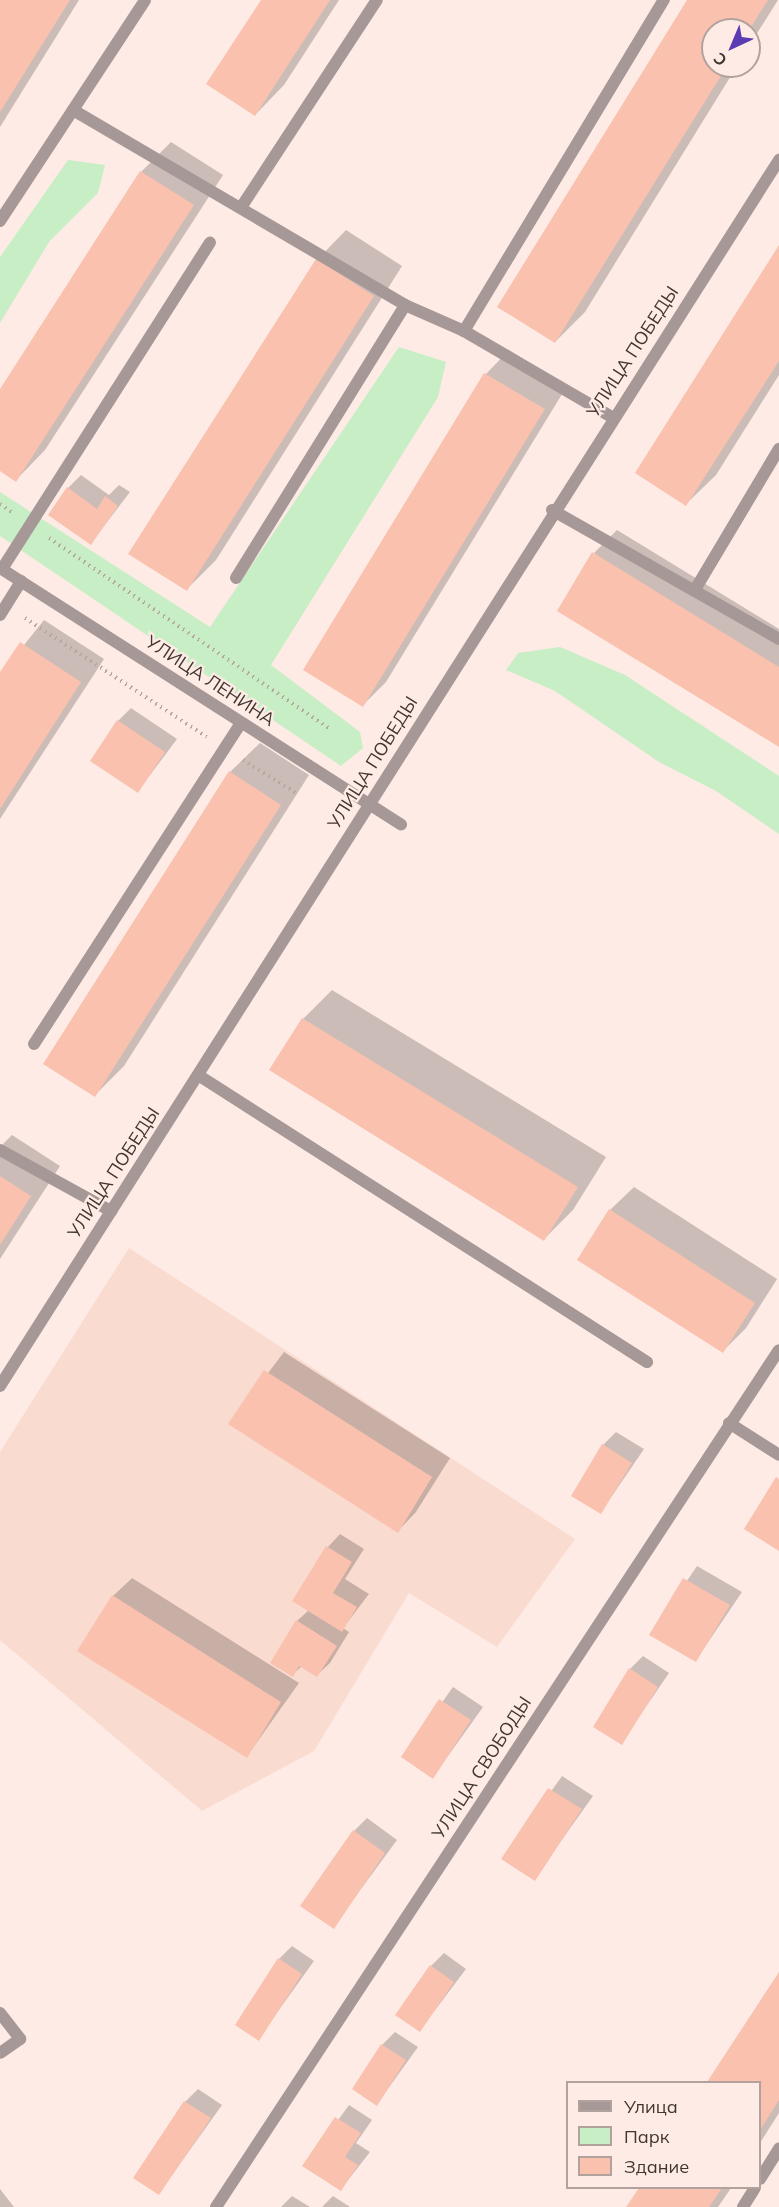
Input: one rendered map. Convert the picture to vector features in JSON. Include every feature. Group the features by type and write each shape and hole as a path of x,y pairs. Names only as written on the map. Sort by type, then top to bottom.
{"street":[{"path":"0,221 145,0"},
{"path":"242,206 376,0"},
{"path":"464,331 664,0"},
{"path":"73,110 242,206 405,305 464,331 612,417"},
{"name":"УЛИЦА ПОБЕДЫ","path":"0,1386 367,808 552,510 779,160"},
{"path":"1,568 32,526 210,243"},
{"path":"236,578 405,305"},
{"path":"696,588 779,449"},
{"path":"552,510 696,588 779,639"},
{"name":"УЛИЦА ЛЕНИНА","path":"1,568 241,723 367,808 401,824"},
{"path":"3,610 21,581"},
{"path":"34,1044 223,747 241,723"},
{"path":"198,1075 646,1362"},
{"path":"0,1150 111,1211"},
{"name":"УЛИЦА СВОБОДЫ","path":"216,2207 779,1350"},
{"path":"729,1423 779,1455"},
{"path":"0,2013 20,2039 0,2054"},
{"path":"761,2177 779,2148"},
{"path":"742,2207 753,2189"}],"path":[{"path":"0,504 332,730"},
{"path":"3,610 296,793"}],"shaded area":[{"path":"129,1248 575,1539 497,1647 409,1593 314,1751 202,1811 0,1640 0,1452"}],"green space":[{"path":"68,160 105,165 98,193 49,242 0,323 0,257"},
{"path":"399,347 446,362 438,397 271,665 360,732 363,748 341,766 0,536 0,492 210,627"},
{"path":"560,647 625,675 779,776 779,834 716,791 659,762 555,691 506,670 518,653"}],"building":[{"path":"0,0 70,0 0,112"},
{"path":"261,0 330,0 255,116 206,84"},
{"path":"687,0 768,0 757,18 701,18 701,78 720,78 555,343 497,307"},
{"path":"140,171 194,205 16,482 0,471 0,389"},
{"path":"779,245 779,361 686,506 635,473"},
{"path":"316,259 374,296 187,591 128,554"},
{"path":"484,373 545,409 363,707 303,670"},
{"path":"67,487 97,509 105,496 118,506 91,545 48,515"},
{"path":"592,552 779,667 779,747 557,611"},
{"path":"20,642 81,682 0,809 0,672"},
{"path":"117,720 165,752 138,793 90,761"},
{"path":"229,771 281,805 95,1097 43,1064"},
{"path":"302,1018 578,1187 544,1241 269,1070"},
{"path":"0,1176 31,1196 0,1245"},
{"path":"609,1209 755,1303 723,1353 577,1260"},
{"path":"264,1370 432,1477 398,1533 228,1424"},
{"path":"602,1444 632,1463 601,1514 571,1496"},
{"path":"776,1477 779,1479 779,1551 744,1529"},
{"path":"326,1546 352,1562 333,1593 357,1607 342,1632 292,1601"},
{"path":"683,1578 730,1605 696,1662 649,1635"},
{"path":"112,1595 281,1702 247,1758 77,1651"},
{"path":"296,1620 337,1646 317,1677 299,1666 293,1677 270,1663"},
{"path":"629,1668 658,1687 622,1745 593,1727"},
{"path":"439,1699 471,1720 433,1779 401,1757"},
{"path":"548,1788 582,1809 535,1881 501,1859"},
{"path":"353,1830 385,1853 334,1929 300,1906"},
{"path":"278,1958 302,1974 259,2041 235,2025"},
{"path":"430,1965 454,1982 420,2032 395,2015"},
{"path":"779,1972 779,2100 761,2128 761,2081 708,2081"},
{"path":"381,2044 406,2060 377,2106 352,2089"},
{"path":"184,2101 211,2118 159,2195 133,2178"},
{"path":"335,2117 361,2133 345,2157 358,2165 341,2191 302,2166"},
{"path":"638,2189 721,2189 709,2207 626,2207"}]}
